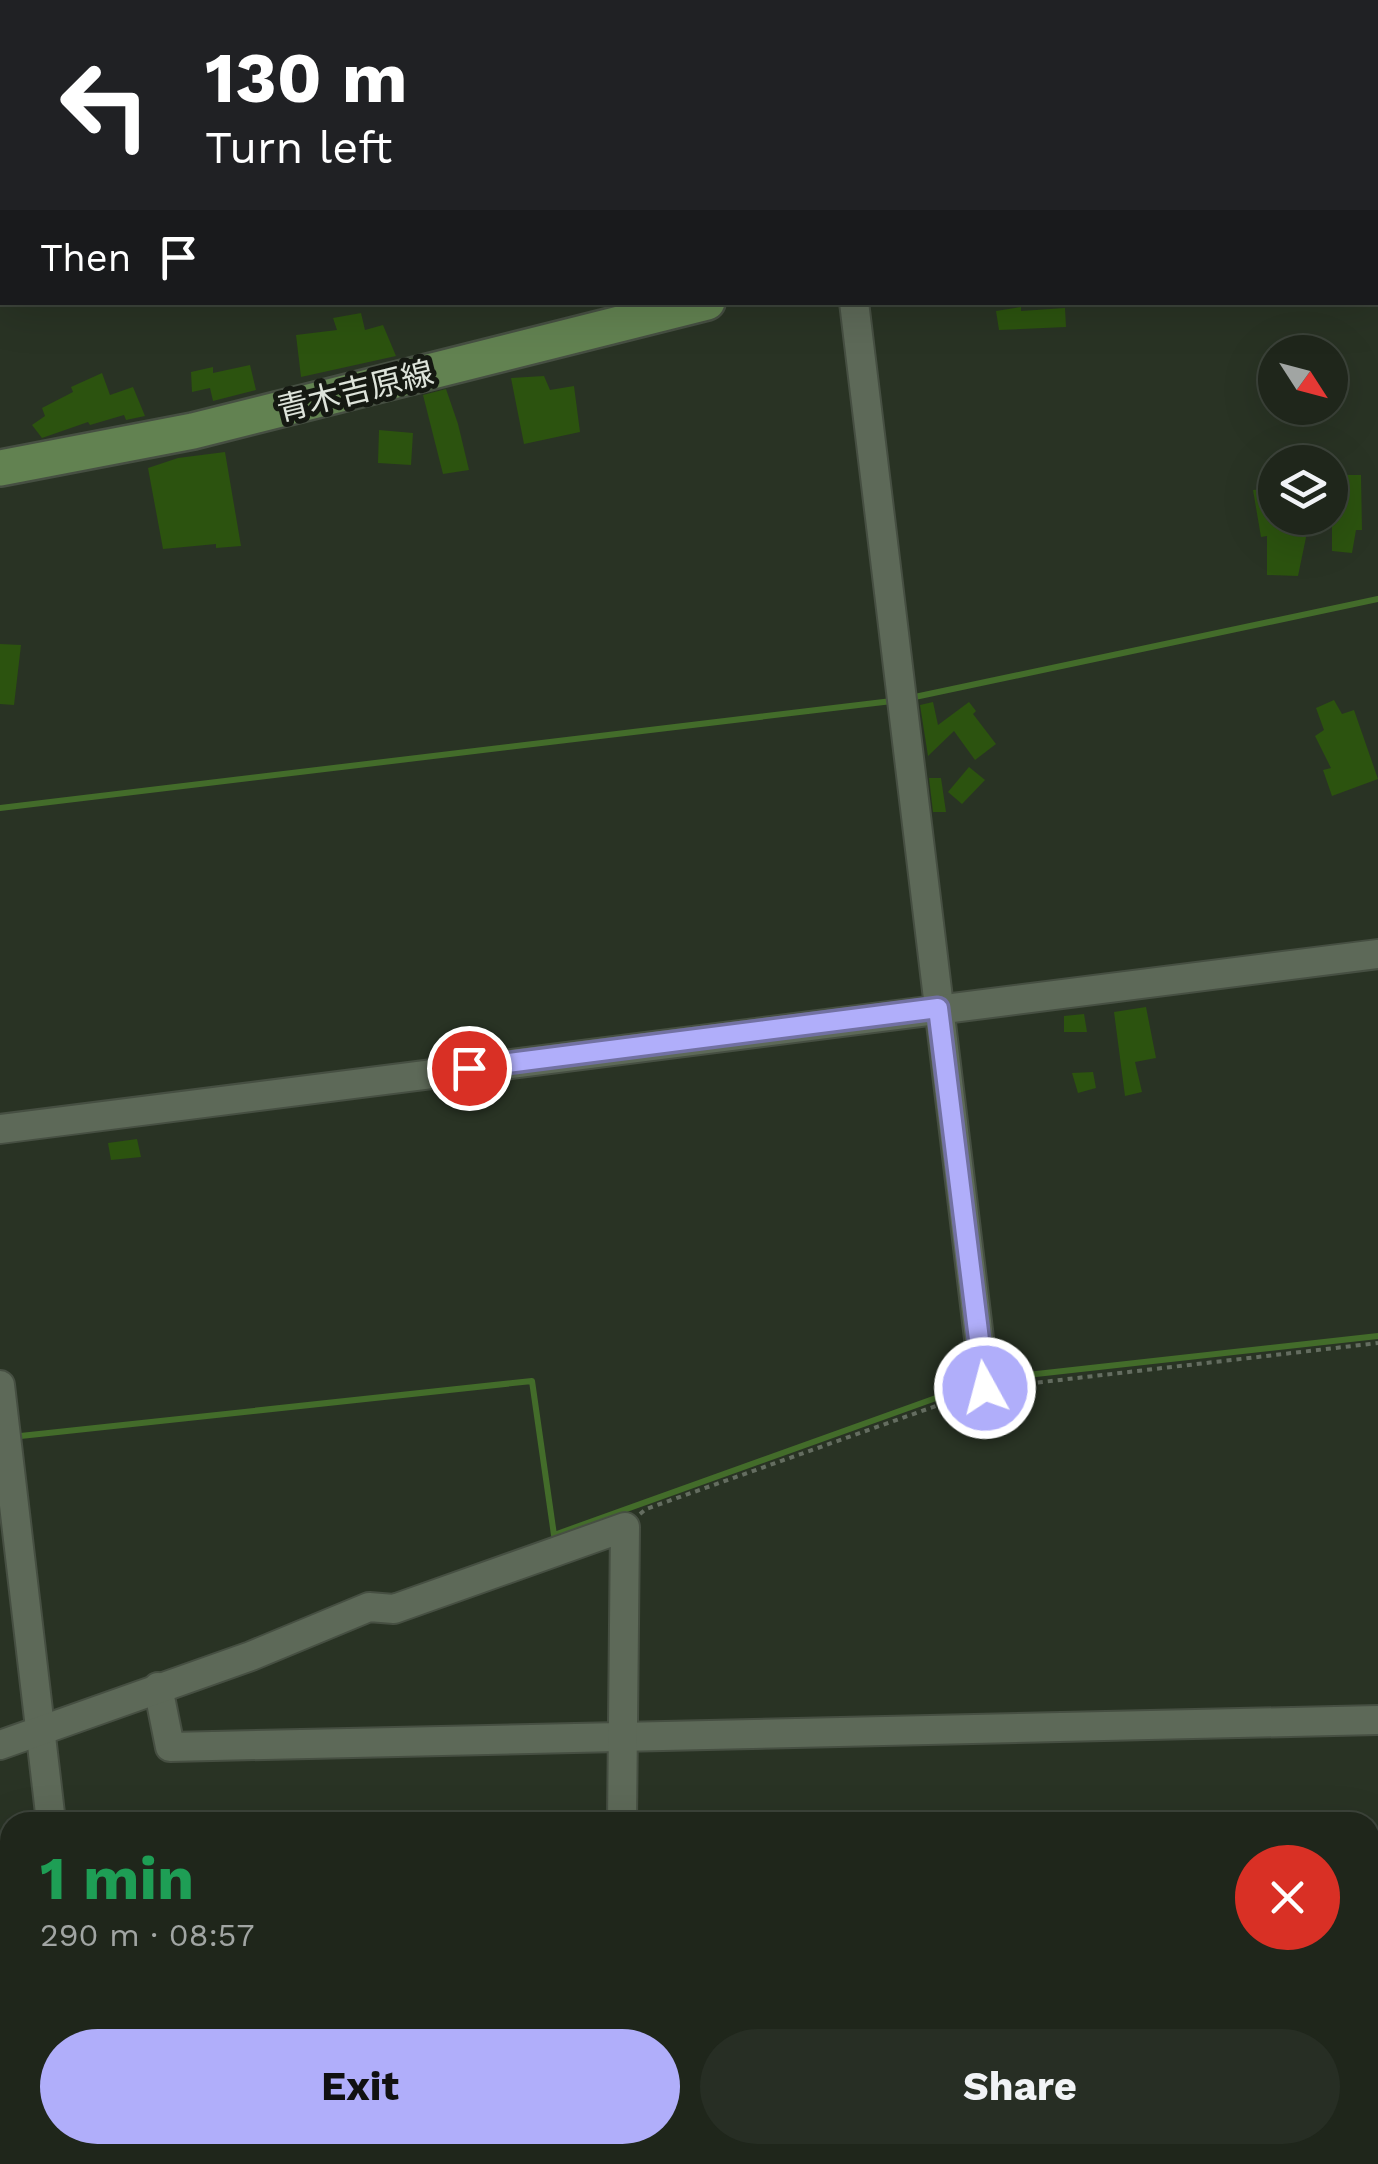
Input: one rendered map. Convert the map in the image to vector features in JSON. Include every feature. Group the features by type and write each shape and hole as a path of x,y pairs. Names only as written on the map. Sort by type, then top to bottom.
{"main road":[{"name":"青木吉原線","path":"0,468 193,431 695,305"}],"street":[{"path":"854,305 985,1388"},
{"path":"0,1129 1378,954"},
{"path":"0,1385 49,1812"},
{"path":"0,1745 251,1656 369,1607 394,1609 625,1527 622,1812"},
{"path":"158,1687 170,1748 1378,1720"}],"path":[{"path":"625,1527 646,1510 985,1388 1378,1343"}],"building":[{"path":"1021,307 1021,311 1065,308 1066,327 999,330 996,311"},
{"path":"361,313 365,330 383,325 396,356 301,377 296,335 337,330 333,318"},
{"path":"250,365 256,390 213,401 210,388 192,392 191,372 213,367 213,373"},
{"path":"102,373 110,395 133,387 145,416 126,420 124,415 90,425 88,422 42,438 32,425 45,416 42,408 73,392 71,387"},
{"path":"544,376 550,390 574,386 580,432 524,444 511,378"},
{"path":"446,389 469,470 443,474 423,395"},
{"path":"379,430 413,433 411,465 378,463"},
{"path":"225,452 241,546 163,549 148,468 178,458"},
{"path":"1348,475 1361,475 1362,530 1356,530 1352,553 1332,551 1332,535 1348,535"},
{"path":"1253,490 1258,490 1258,519"},
{"path":"1261,535 1306,535 1298,576 1267,575 1267,536"},
{"path":"0,644 21,645 14,705 0,704"},
{"path":"1334,700 1342,714 1354,710 1378,779 1332,796 1323,770 1331,768 1315,736 1324,730 1316,708"},
{"path":"933,702 938,725 969,702 976,711 973,714 996,744 975,760 954,731 928,756 920,705"},
{"path":"969,767 985,780 962,804 948,792"},
{"path":"929,778 941,778 946,812 933,812"},
{"path":"1146,1007 1156,1058 1135,1062 1142,1092 1125,1096 1114,1012"},
{"path":"1084,1014 1087,1032 1064,1032 1064,1016"},
{"path":"1093,1072 1096,1088 1078,1093 1072,1073"},
{"path":"137,1139 141,1157 111,1160 108,1143"}],"waterway":[{"path":"910,698 1378,599"},
{"path":"0,808 892,701"},
{"path":"992,1379 1378,1336"},
{"path":"11,1437 532,1381 554,1535 975,1384"}],"route":[{"path":"469,1068 938,1008 985,1388"}]}
